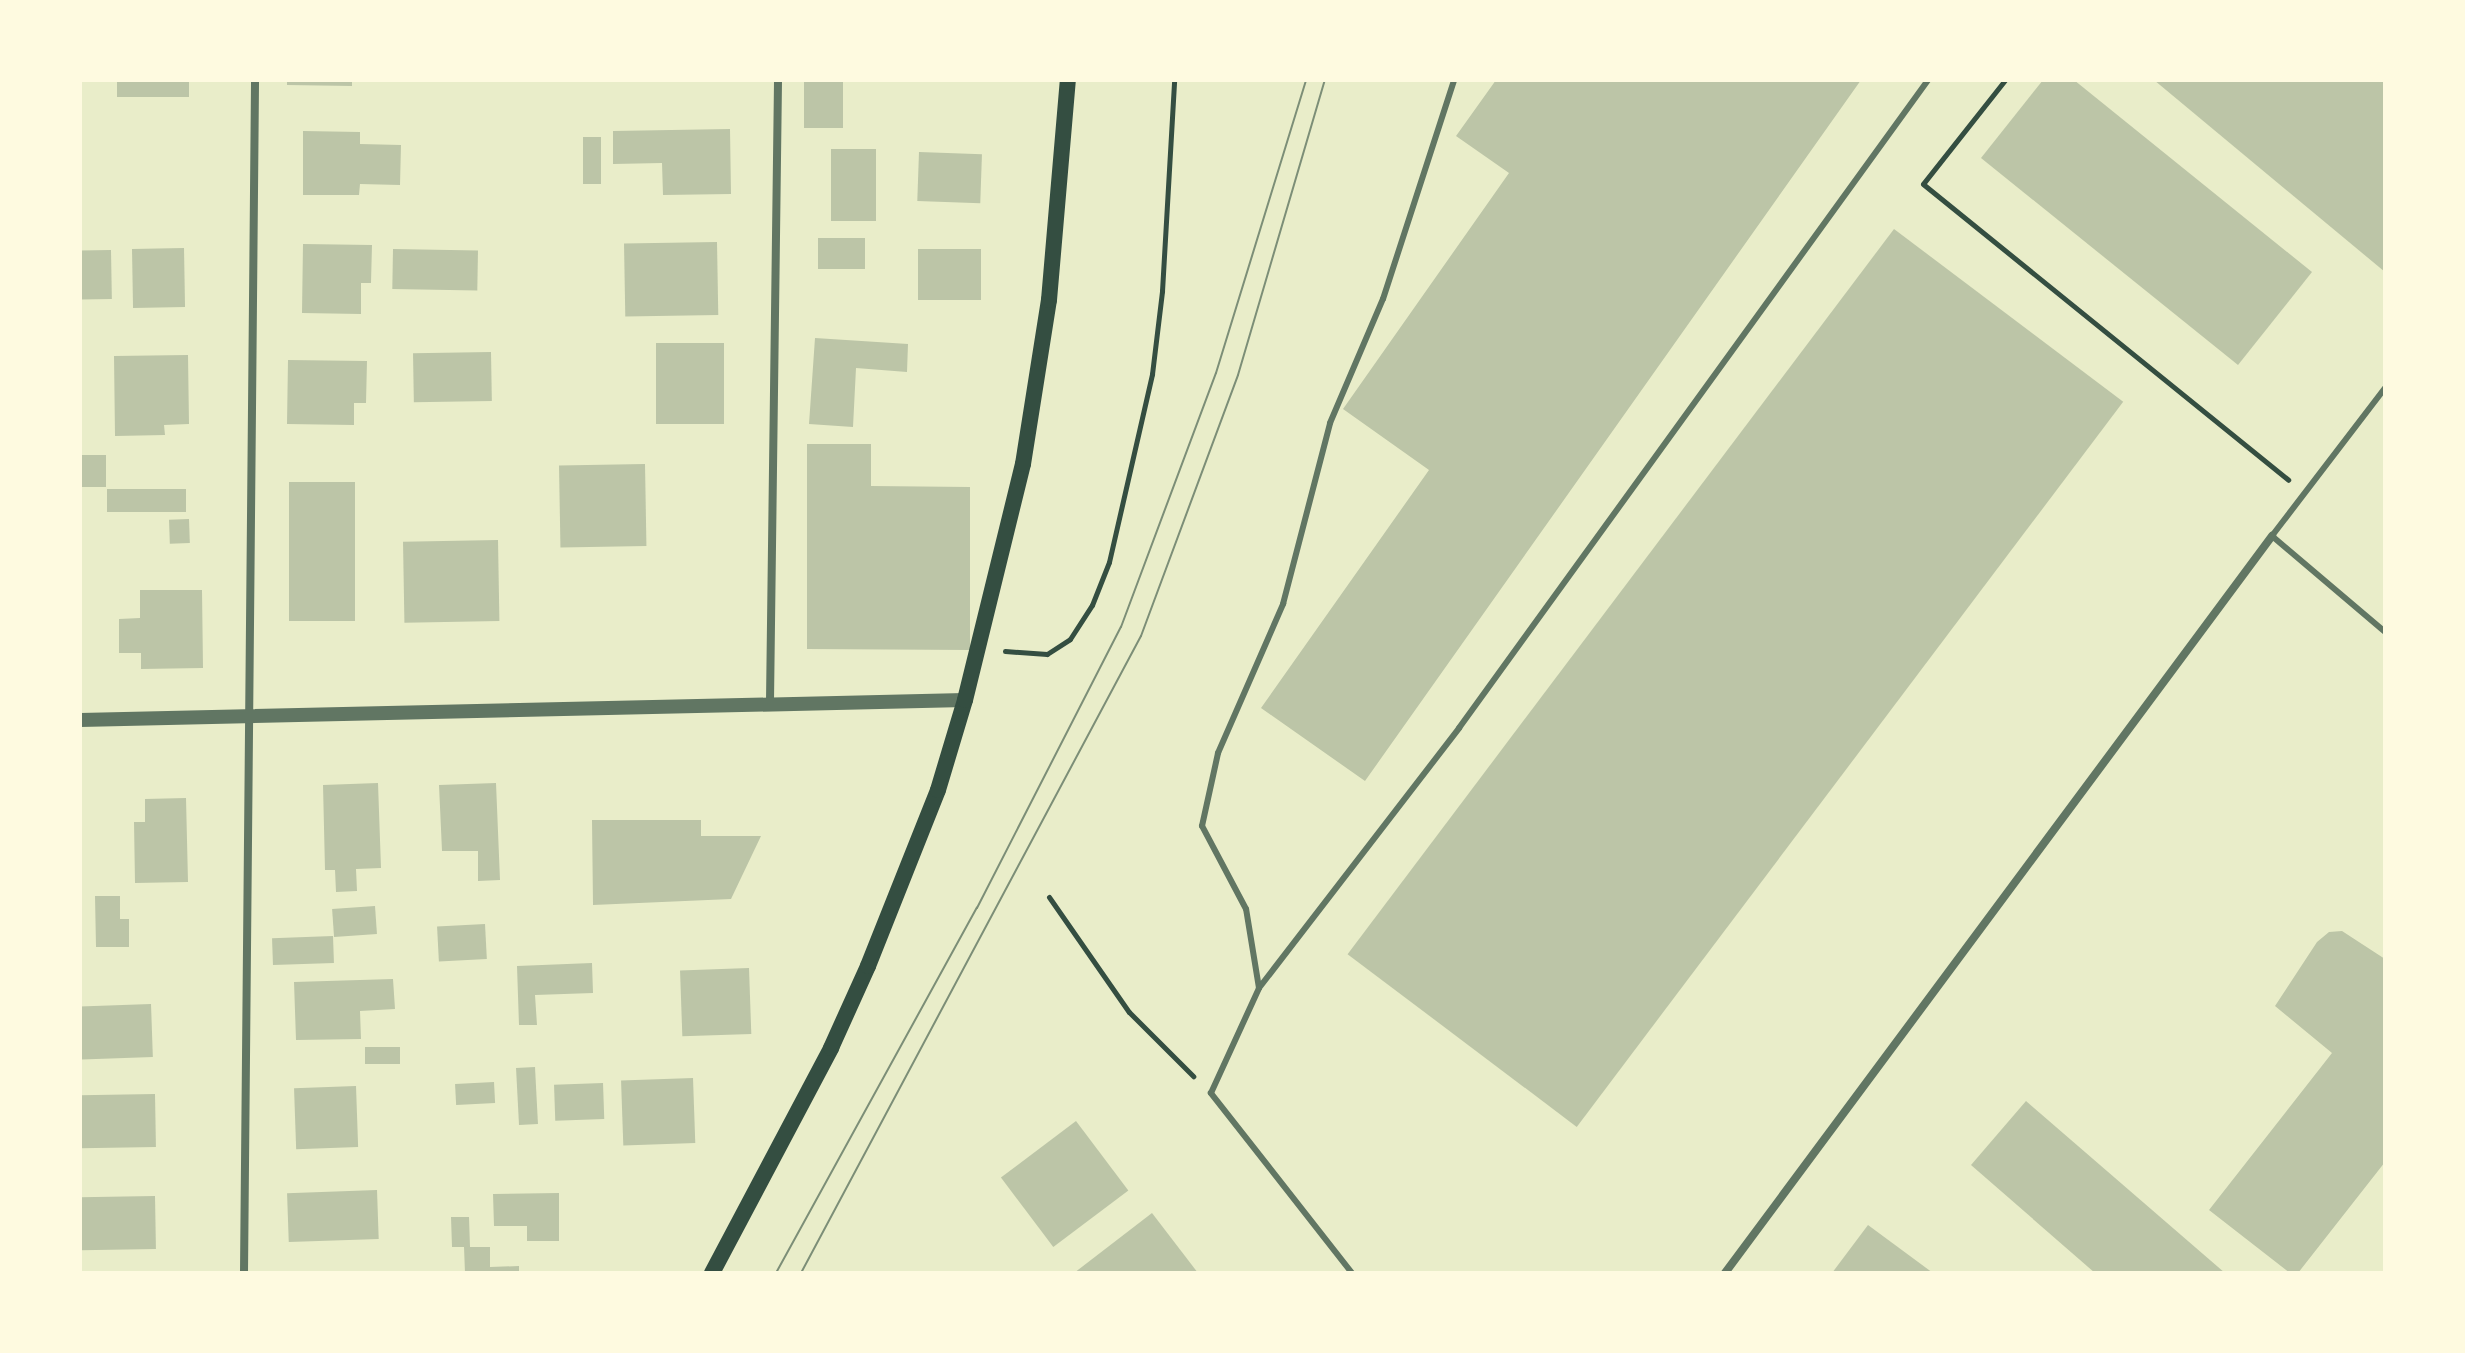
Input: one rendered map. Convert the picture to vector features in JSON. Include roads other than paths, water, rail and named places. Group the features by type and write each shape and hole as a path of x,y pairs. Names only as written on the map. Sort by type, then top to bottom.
{"main road":[{"path":"712,1273 810,1091 868,966 938,790 965,700 1023,464 1049,300 1068,80"}],"street":[{"path":"244,1273 255,80"},
{"path":"770,701 778,80"},
{"path":"1725,1273 2272,536"},
{"path":"80,720 770,701 965,700"}],"lane":[{"path":"1259,988 1246,909 1202,826 1218,753 1283,604 1330,423 1383,299 1454,80"},
{"path":"1352,1273 1211,1093 1259,988 1468,715 1928,80"},
{"path":"2385,388 2272,536 2385,632"}],"tram line":[{"path":"776,1273 977,908 1121,627 1216,373 1306,80"},
{"path":"801,1273 1141,636 1238,375 1325,80"}]}
